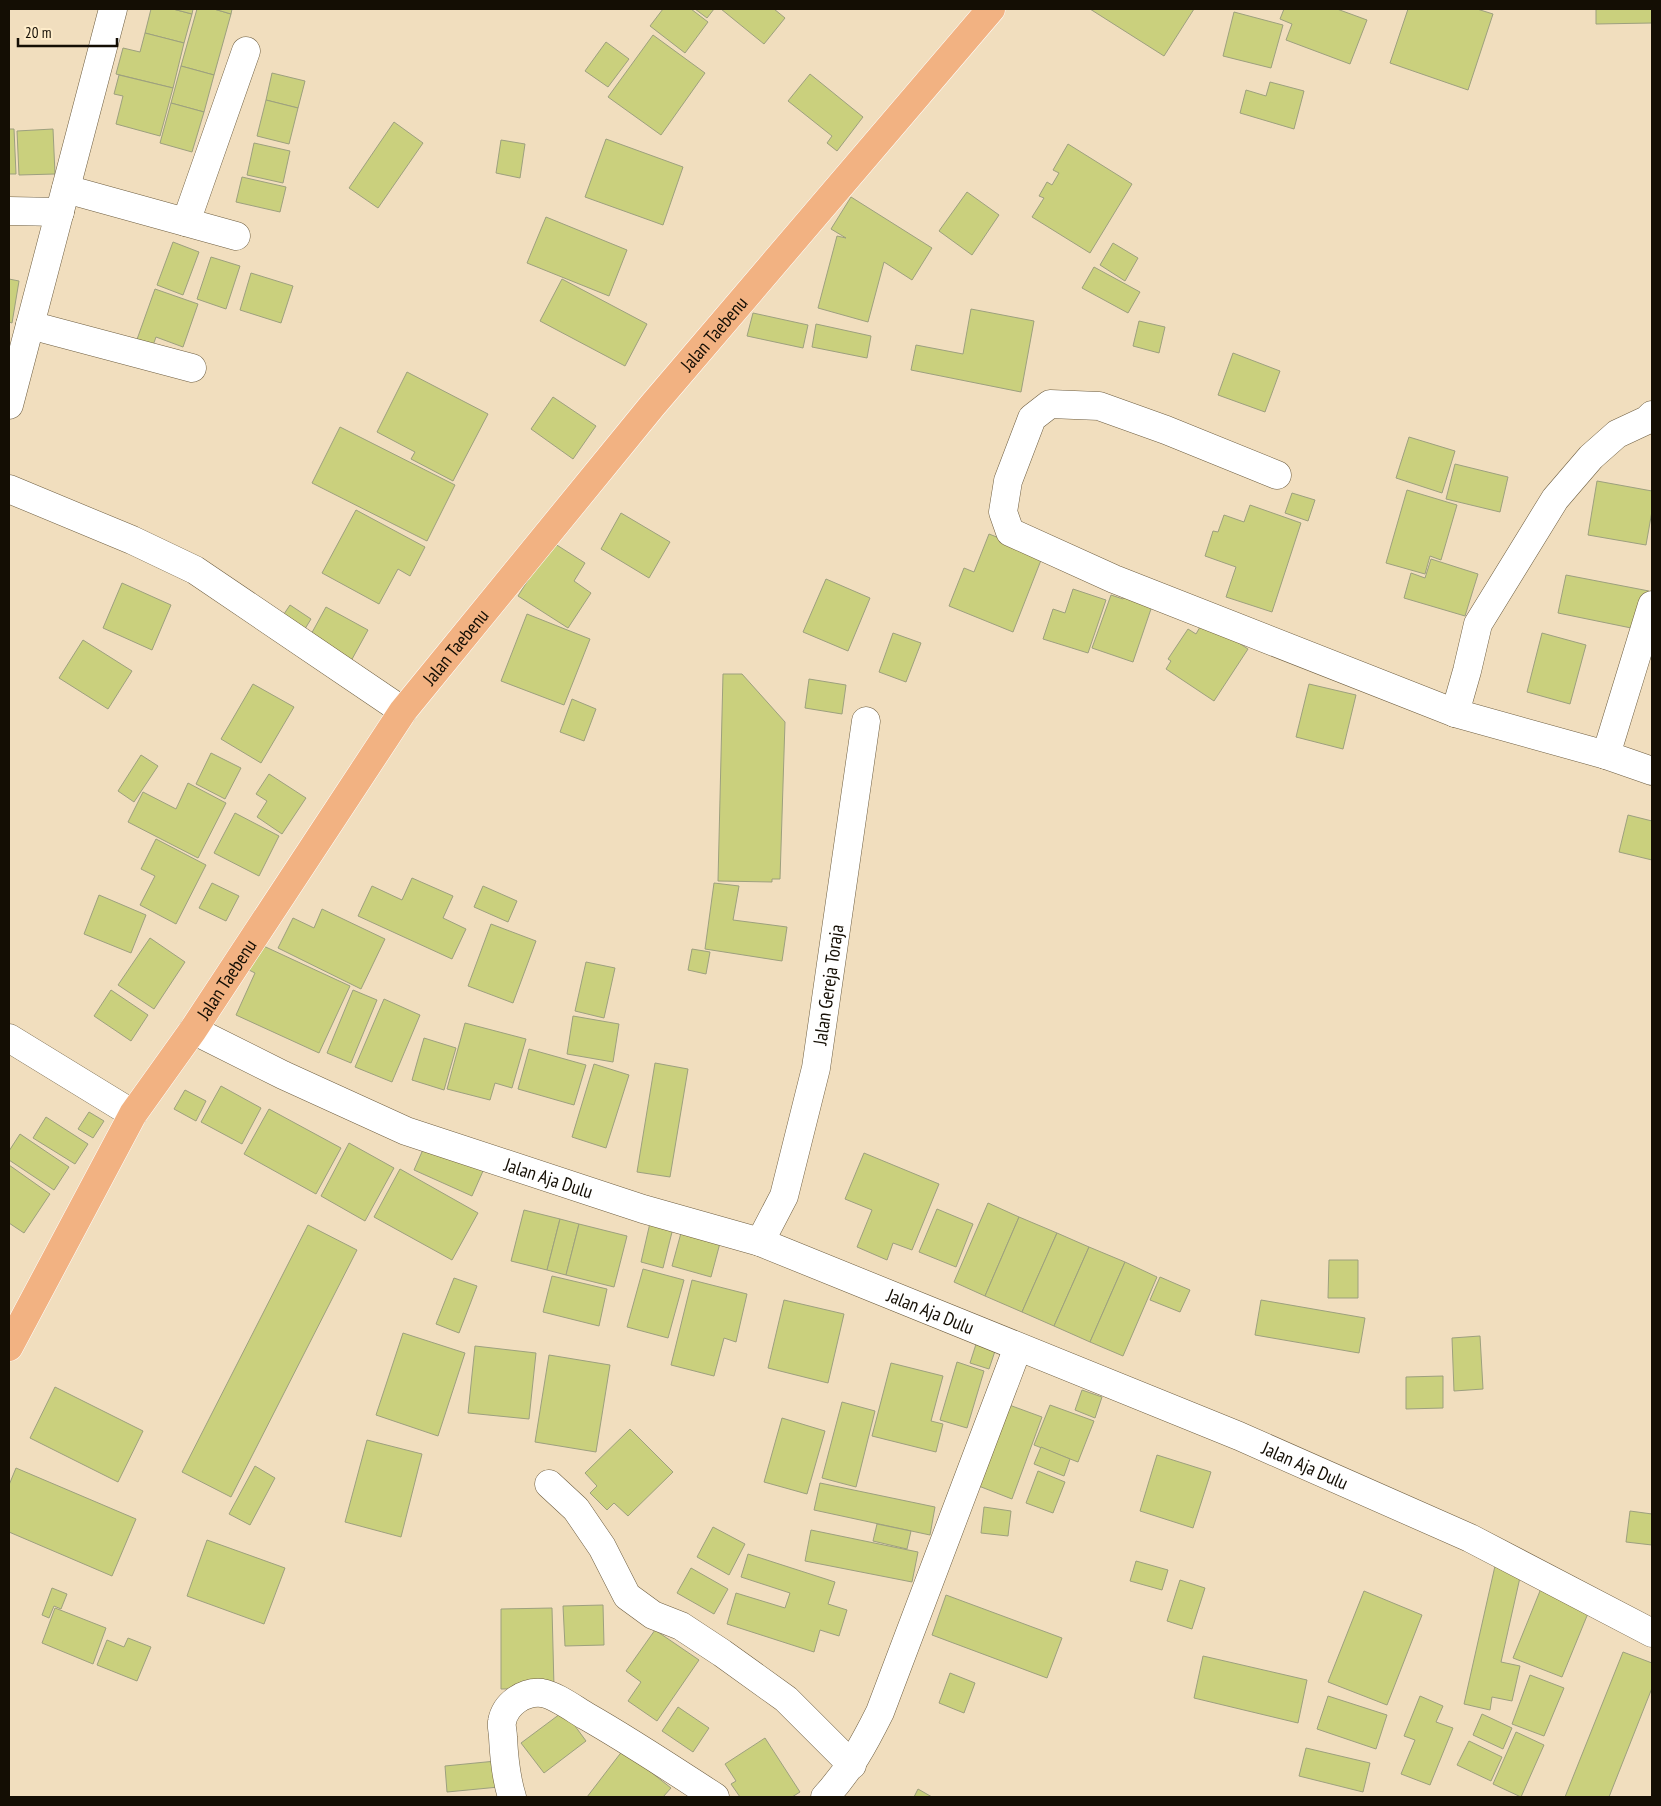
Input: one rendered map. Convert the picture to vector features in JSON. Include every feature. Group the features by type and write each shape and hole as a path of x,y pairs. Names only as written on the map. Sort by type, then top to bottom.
{"main road":[{"name":"Jalan Taebenu","path":"9,1347 133,1114 193,1030 403,712 652,406 991,9"}],"street":[{"path":"9,405 114,9"},
{"path":"186,222 246,51"},
{"path":"9,211 63,201 186,222 236,236"},
{"path":"30,324 192,368"},
{"path":"1277,475 1166,430 1099,406 1050,404 1032,418 1008,481 1003,512 1010,532 1097,571 1455,714 1606,755 1652,771"},
{"path":"1455,714 1478,624 1555,498 1591,457 1617,434 1647,420 1652,415"},
{"path":"9,489 132,540 195,570 403,712"},
{"path":"1606,755 1652,604"},
{"name":"Jalan Gereja Toraja","path":"760,1242 784,1196 816,1068 866,721"},
{"name":"Jalan Aja Dulu","path":"193,1030 283,1075 406,1131 643,1209 760,1242 1239,1436 1470,1538 1652,1633"},
{"path":"9,1038 133,1114"},
{"path":"825,1797 852,1765 865,1744 880,1712 1018,1347"},
{"path":"549,1484 576,1509 602,1548 627,1596 653,1615 681,1626 786,1699 852,1765"},
{"path":"512,1797 508,1785 504,1756 502,1722 508,1709 516,1699 530,1694 543,1693 598,1723 715,1797"}],"building":[{"path":"151,9 173,9 192,14 184,43 145,33"},
{"path":"173,9 193,9 192,14"},
{"path":"197,9 214,9 231,14 214,75 181,66"},
{"path":"214,9 232,9 231,14"},
{"path":"663,9 691,9 708,22 685,53 650,26"},
{"path":"695,9 714,9 707,18"},
{"path":"721,9 774,9 785,18 764,44"},
{"path":"1090,9 1194,9 1164,56"},
{"path":"1284,9 1337,9 1367,20 1350,64 1286,40 1292,24 1280,19"},
{"path":"1408,9 1477,9 1493,14 1468,90 1390,63"},
{"path":"1596,9 1652,9 1652,23 1596,24"},
{"path":"1234,12 1283,25 1271,68 1223,56"},
{"path":"145,33 184,43 173,88 116,74 123,48 140,52"},
{"path":"653,35 705,73 661,135 608,97"},
{"path":"606,42 629,59 608,87 585,71"},
{"path":"181,66 214,75 204,112 171,103"},
{"path":"272,73 305,81 298,108 266,100"},
{"path":"810,74 863,117 837,151 827,143 832,136 788,101"},
{"path":"119,75 173,88 160,136 116,124 123,96 114,94"},
{"path":"1270,82 1304,91 1294,129 1240,113 1246,90 1266,96"},
{"path":"266,100 298,108 289,144 257,136"},
{"path":"171,103 204,112 192,152 160,143"},
{"path":"394,122 423,143 378,208 349,188"},
{"path":"9,129 14,129 16,174 9,174"},
{"path":"53,129 55,174 19,175 17,131"},
{"path":"606,139 683,167 663,225 585,197"},
{"path":"501,140 525,144 520,178 496,173"},
{"path":"254,143 290,151 283,183 247,175"},
{"path":"1068,144 1132,184 1090,253 1032,217 1044,198 1039,196 1047,182 1052,185 1059,173 1053,170"},
{"path":"242,177 286,187 280,212 236,202"},
{"path":"967,192 999,215 972,255 939,231"},
{"path":"851,197 932,248 912,280 884,262 868,322 818,308 837,236 846,238 831,229"},
{"path":"546,217 627,250 609,296 527,263"},
{"path":"173,242 199,252 183,295 157,285"},
{"path":"1113,243 1138,258 1125,281 1100,265"},
{"path":"211,257 240,266 226,309 197,299"},
{"path":"1094,267 1140,292 1128,313 1082,288"},
{"path":"251,273 293,286 281,323 240,310"},
{"path":"9,279 19,281 12,323 9,322"},
{"path":"562,279 647,324 625,366 540,321"},
{"path":"155,289 198,304 183,347 156,337 151,351 135,345"},
{"path":"971,309 1034,321 1021,392 911,370 916,345 963,354"},
{"path":"753,313 808,325 803,348 747,336"},
{"path":"1139,321 1165,327 1159,353 1133,346"},
{"path":"816,324 871,336 867,358 812,347"},
{"path":"1233,353 1280,371 1265,412 1218,395"},
{"path":"407,372 488,414 453,481 411,459 415,452 377,432"},
{"path":"553,397 596,426 573,459 531,429"},
{"path":"340,427 455,485 427,541 312,483"},
{"path":"1409,437 1455,451 1442,493 1396,478"},
{"path":"1455,464 1508,477 1500,512 1446,499"},
{"path":"1597,481 1652,491 1652,511 1646,545 1588,535"},
{"path":"1407,490 1457,505 1441,560 1430,556 1425,574 1386,563"},
{"path":"1292,493 1315,500 1308,521 1285,513"},
{"path":"1250,505 1301,523 1272,612 1226,597 1236,567 1205,556 1213,531 1218,532 1224,515 1244,522"},
{"path":"356,510 425,547 410,576 398,569 379,604 322,573"},
{"path":"621,513 670,542 649,578 601,549"},
{"path":"989,534 1043,555 1013,632 949,606 964,568 974,572"},
{"path":"552,542 585,563 574,581 591,593 568,628 518,596"},
{"path":"1431,559 1478,574 1465,616 1404,598 1411,573 1425,578"},
{"path":"1566,575 1649,591 1641,630 1558,613"},
{"path":"826,579 870,598 848,651 803,632"},
{"path":"122,583 171,605 152,650 103,628"},
{"path":"1073,589 1106,600 1088,653 1043,639 1053,609 1065,613"},
{"path":"1125,593 1153,603 1133,662 1092,648 1111,595 1123,599"},
{"path":"290,605 311,619 300,637 278,623"},
{"path":"326,607 368,630 351,661 309,638"},
{"path":"527,614 590,639 564,705 501,681"},
{"path":"1204,620 1248,649 1214,701 1166,669 1171,661 1168,659 1188,629 1196,634"},
{"path":"893,633 921,643 906,682 879,672"},
{"path":"1542,633 1586,645 1570,704 1527,692"},
{"path":"83,640 132,671 108,709 59,678"},
{"path":"723,674 742,674 785,722 780,879 772,879 772,882 718,881"},
{"path":"809,679 846,685 842,714 805,708"},
{"path":"253,684 294,707 261,763 221,739"},
{"path":"1309,684 1356,695 1343,749 1296,737"},
{"path":"572,699 596,709 584,741 560,732"},
{"path":"211,753 241,768 225,799 196,784"},
{"path":"141,755 158,766 134,802 118,791"},
{"path":"269,774 306,798 282,834 257,817 267,801 256,794"},
{"path":"188,783 226,803 198,858 128,822 143,792 176,809"},
{"path":"235,813 279,836 259,876 214,853"},
{"path":"1628,815 1652,821 1652,860 1619,852"},
{"path":"156,839 206,865 176,924 140,905 155,876 141,869"},
{"path":"412,878 453,896 443,918 466,929 452,959 358,916 372,886 402,900"},
{"path":"212,883 239,896 226,921 199,908"},
{"path":"714,883 739,886 733,920 787,927 782,961 705,949"},
{"path":"483,886 517,901 508,922 474,907"},
{"path":"99,895 146,915 131,953 84,934"},
{"path":"322,909 385,939 361,989 278,948 293,918 314,928"},
{"path":"491,924 536,941 513,1003 468,986"},
{"path":"150,938 185,962 154,1009 118,985"},
{"path":"257,943 350,986 319,1053 236,1015 255,973 245,968"},
{"path":"692,949 710,952 706,974 688,970"},
{"path":"586,962 615,968 604,1018 575,1011"},
{"path":"111,990 148,1015 131,1041 94,1016"},
{"path":"353,990 377,1000 351,1063 327,1053"},
{"path":"384,999 420,1015 392,1082 355,1067"},
{"path":"573,1016 619,1024 613,1062 567,1054"},
{"path":"465,1023 526,1039 512,1088 495,1083 490,1100 447,1089"},
{"path":"424,1038 456,1048 444,1090 412,1080"},
{"path":"529,1049 586,1065 574,1105 518,1089"},
{"path":"655,1063 688,1069 670,1177 637,1172"},
{"path":"594,1064 629,1075 606,1148 572,1137"},
{"path":"221,1086 261,1108 242,1144 201,1122"},
{"path":"185,1090 206,1101 196,1121 174,1109"},
{"path":"269,1109 341,1148 316,1194 244,1154"},
{"path":"89,1112 104,1121 93,1138 78,1129"},
{"path":"46,1117 88,1144 75,1164 33,1138"},
{"path":"20,1134 69,1167 54,1190 9,1160 9,1151"},
{"path":"349,1143 394,1168 365,1221 321,1196"},
{"path":"425,1145 483,1171 472,1196 414,1170"},
{"path":"864,1153 939,1184 912,1250 893,1243 887,1260 857,1247 872,1210 845,1199"},
{"path":"9,1165 50,1194 24,1233 9,1223"},
{"path":"400,1169 478,1213 452,1260 374,1217"},
{"path":"988,1203 1019,1217 985,1296 954,1282"},
{"path":"937,1209 973,1224 956,1267 919,1252"},
{"path":"524,1210 560,1219 547,1270 511,1261"},
{"path":"1019,1217 1057,1233 1022,1312 985,1296"},
{"path":"560,1219 579,1224 566,1275 547,1270"},
{"path":"650,1223 673,1228 663,1268 641,1262"},
{"path":"579,1224 627,1236 614,1287 566,1275"},
{"path":"308,1225 357,1250 231,1497 182,1472"},
{"path":"681,1233 720,1243 711,1277 672,1266"},
{"path":"1057,1233 1089,1247 1054,1326 1022,1312"},
{"path":"1089,1247 1125,1262 1090,1342 1054,1326"},
{"path":"1329,1260 1358,1260 1358,1298 1328,1298"},
{"path":"1125,1262 1157,1277 1123,1356 1090,1342"},
{"path":"643,1269 684,1280 668,1338 627,1327"},
{"path":"552,1276 607,1289 599,1326 543,1312"},
{"path":"1160,1277 1190,1290 1180,1312 1150,1300"},
{"path":"454,1278 477,1286 459,1333 436,1324"},
{"path":"692,1280 747,1294 736,1342 724,1338 714,1376 671,1365"},
{"path":"784,1300 844,1314 828,1383 768,1368"},
{"path":"1261,1300 1365,1318 1359,1353 1255,1335"},
{"path":"403,1333 465,1353 438,1436 376,1415"},
{"path":"1480,1336 1483,1389 1454,1391 1452,1338"},
{"path":"977,1341 996,1348 989,1369 970,1363"},
{"path":"475,1346 536,1353 529,1419 468,1413"},
{"path":"549,1355 610,1365 596,1452 535,1442"},
{"path":"957,1362 984,1371 967,1428 940,1420"},
{"path":"891,1363 943,1376 931,1421 943,1424 936,1452 872,1436"},
{"path":"1443,1376 1443,1408 1406,1409 1406,1377"},
{"path":"55,1387 143,1431 118,1482 30,1438"},
{"path":"1082,1390 1102,1397 1095,1418 1075,1410"},
{"path":"842,1402 875,1411 856,1487 822,1478"},
{"path":"1001,1402 1042,1417 1012,1499 971,1483"},
{"path":"1050,1405 1094,1421 1078,1462 1034,1445"},
{"path":"782,1418 825,1431 807,1494 764,1482"},
{"path":"630,1429 673,1472 628,1516 614,1503 607,1510 590,1493 597,1486 585,1473"},
{"path":"367,1440 422,1454 401,1537 345,1522"},
{"path":"1041,1447 1070,1459 1064,1476 1034,1464"},
{"path":"1157,1455 1211,1472 1193,1528 1140,1511"},
{"path":"255,1466 275,1478 250,1525 229,1514"},
{"path":"16,1468 136,1519 112,1576 9,1532 9,1485"},
{"path":"1038,1471 1065,1482 1053,1513 1026,1503"},
{"path":"820,1483 935,1507 930,1535 814,1510"},
{"path":"984,1507 1011,1511 1008,1536 981,1533"},
{"path":"1630,1511 1652,1514 1652,1545 1626,1542"},
{"path":"877,1524 911,1531 907,1549 873,1541"},
{"path":"713,1527 745,1544 729,1575 697,1557"},
{"path":"811,1530 918,1552 912,1582 805,1561"},
{"path":"207,1540 285,1568 264,1624 187,1596"},
{"path":"748,1554 835,1582 828,1604 847,1610 839,1636 820,1630 814,1652 727,1624 736,1593 785,1608 790,1593 741,1577"},
{"path":"1136,1561 1168,1570 1162,1590 1130,1581"},
{"path":"1495,1566 1521,1573 1501,1662 1520,1666 1512,1701 1492,1697 1490,1710 1464,1704"},
{"path":"691,1568 728,1589 714,1614 677,1593"},
{"path":"1180,1580 1205,1588 1192,1629 1167,1621"},
{"path":"1542,1586 1591,1606 1562,1677 1513,1658"},
{"path":"52,1588 67,1594 61,1609 54,1606 49,1618 42,1615"},
{"path":"1364,1591 1422,1615 1387,1705 1328,1682"},
{"path":"946,1595 1062,1638 1047,1678 932,1635"},
{"path":"603,1605 604,1645 565,1646 563,1606"},
{"path":"55,1608 106,1628 93,1664 42,1643"},
{"path":"552,1608 554,1688 501,1689 501,1609"},
{"path":"655,1630 699,1660 657,1721 628,1701 641,1682 626,1671"},
{"path":"128,1638 151,1647 137,1681 97,1665 107,1640 124,1647"},
{"path":"1623,1652 1652,1663 1652,1688 1609,1797 1565,1797"},
{"path":"1203,1656 1307,1680 1298,1723 1194,1698"},
{"path":"950,1673 975,1683 964,1713 939,1703"},
{"path":"1530,1675 1564,1688 1544,1736 1512,1724"},
{"path":"1328,1696 1387,1715 1376,1749 1317,1729"},
{"path":"1420,1696 1443,1706 1436,1722 1453,1728 1430,1785 1401,1774 1415,1740 1404,1736"},
{"path":"678,1707 709,1728 693,1752 662,1731"},
{"path":"564,1711 586,1741 544,1773 521,1743"},
{"path":"1482,1714 1512,1728 1503,1749 1473,1735"},
{"path":"1516,1732 1544,1745 1521,1797 1493,1784"},
{"path":"765,1738 800,1792 792,1797 740,1797 731,1784 736,1781 725,1764"},
{"path":"1469,1741 1502,1757 1491,1781 1457,1765"},
{"path":"1306,1748 1370,1763 1363,1792 1299,1776"},
{"path":"623,1750 671,1788 663,1797 587,1797"},
{"path":"496,1761 499,1787 447,1792 445,1766"},
{"path":"918,1789 932,1797 914,1797"}]}
